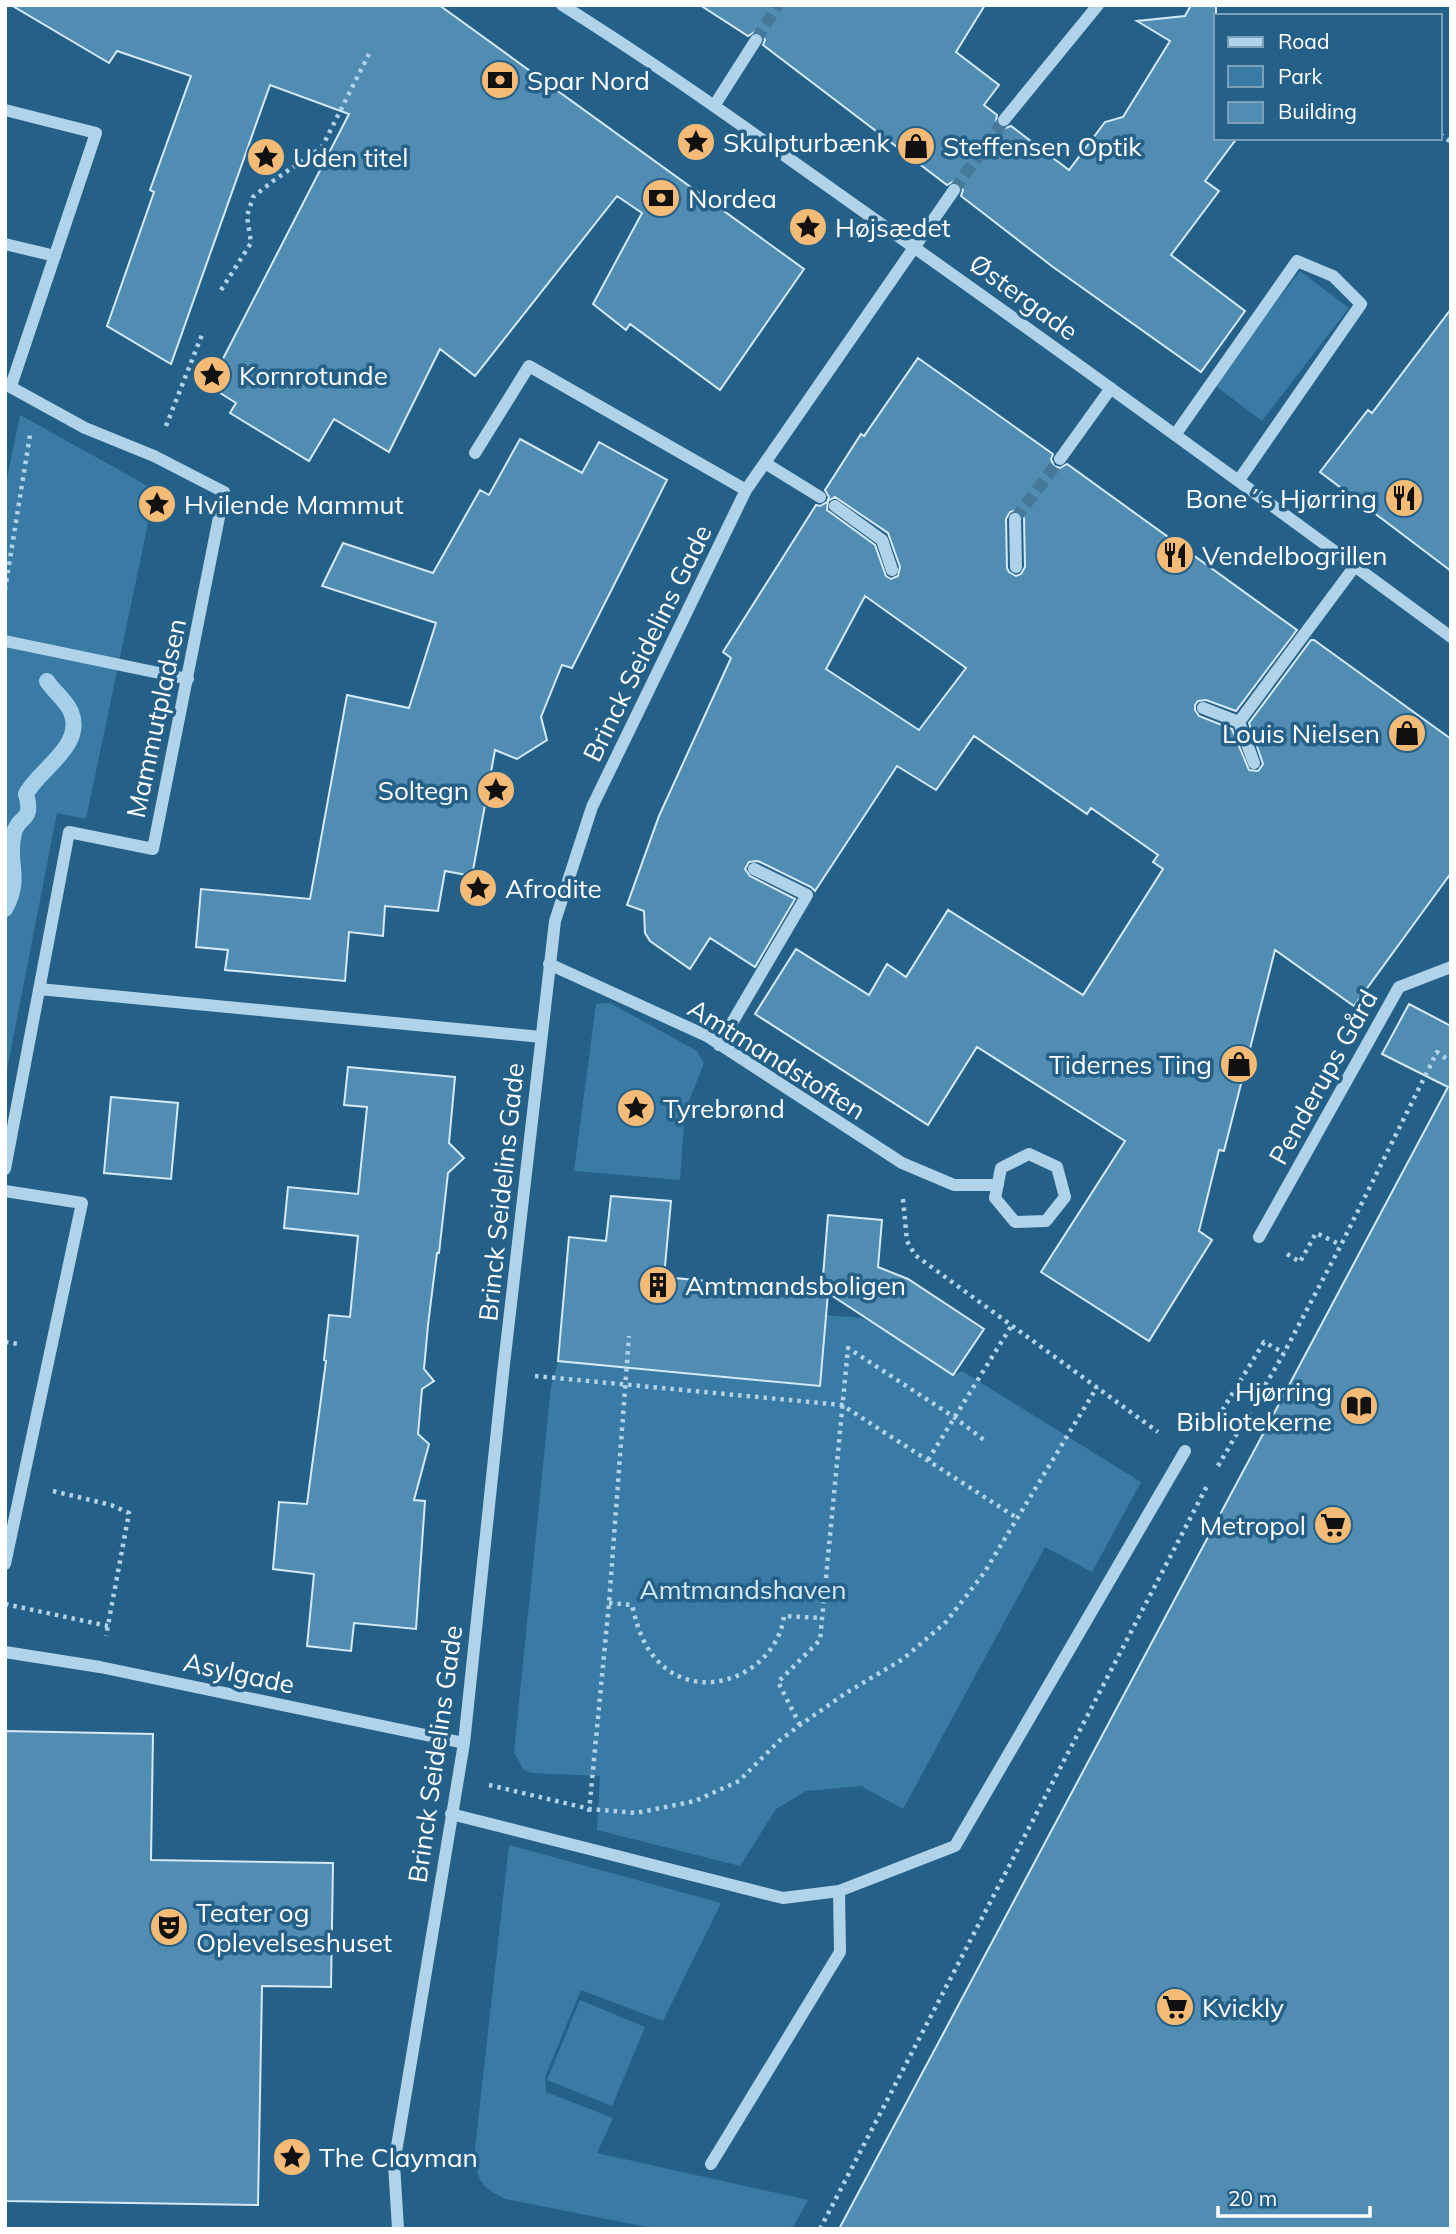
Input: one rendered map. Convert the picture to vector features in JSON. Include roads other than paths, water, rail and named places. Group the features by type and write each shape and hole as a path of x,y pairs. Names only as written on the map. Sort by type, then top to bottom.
{"street":[{"name":"Østergade","path":"562,5 624,43 913,246 1239,480 1451,637"},
{"path":"1004,120 1098,5"},
{"path":"714,106 756,40"},
{"name":"Mammutpladsen","path":"5,110 96,133 8,385 85,428 154,456 224,492 153,849 69,832 5,1169"},
{"name":"Brinck Seidelins Gade","path":"398,2229 394,2164 464,1742 555,921 592,807 746,491 954,190"},
{"path":"5,244 55,256"},
{"path":"1175,435 1297,261 1333,276 1361,304 1239,480"},
{"path":"475,453 529,366 746,491"},
{"path":"1060,458 1111,388"},
{"path":"765,463 820,497"},
{"path":"835,506 882,540 892,570"},
{"path":"1015,519 1016,567"},
{"path":"1239,722 1355,566"},
{"path":"5,641 188,679"},
{"path":"1203,708 1239,722 1254,764"},
{"path":"719,1045 807,895 754,869"},
{"name":"Amtmandstoften","path":"549,964 707,1036 902,1163 954,1185 998,1185"},
{"name":"Penderups Gård","path":"1259,1237 1399,987 1451,967"},
{"path":"39,989 541,1037"},
{"path":"1029,1154 1057,1167 1065,1197 1046,1221 1015,1222 995,1198 998,1185 1001,1168 1029,1154"},
{"path":"5,1191 82,1202 5,1564"},
{"path":"451,1814 783,1898 839,1891 955,1846 1185,1451"},
{"name":"Asylgade","path":"5,1652 100,1667 464,1742"},
{"path":"711,2164 840,1952 839,1891"}],"waterway":[{"path":"5,909 14,879 12,843 16,827 27,814 26,794 59,756 72,736 74,724 71,712 47,681"}],"tunnel":[{"path":"756,40 778,5"},
{"path":"954,190 1004,120"},
{"path":"1015,519 1060,459"}],"place":[{"name":"Spar Nord","path":"500,80"},
{"name":"Skulpturbænk","path":"696,142"},
{"name":"Steffensen Optik","path":"916,146"},
{"name":"Uden titel","path":"266,157"},
{"name":"Nordea","path":"661,198"},
{"name":"Højsædet","path":"808,227"},
{"name":"Kornrotunde","path":"212,375"},
{"name":"Bone´s Hjørring","path":"1404,498"},
{"name":"Hvilende Mammut","path":"157,504"},
{"name":"Vendelbogrillen","path":"1175,555"},
{"name":"Louis Nielsen","path":"1407,733"},
{"name":"Soltegn","path":"496,790"},
{"name":"Afrodite","path":"478,888"},
{"name":"Tidernes Ting","path":"1239,1064"},
{"name":"Tyrebrønd","path":"636,1108"},
{"name":"Amtmandsboligen","path":"658,1285"},
{"name":"Hjørring Bibliotekerne","path":"1359,1406"},
{"name":"Metropol","path":"1333,1525"},
{"name":"Teater og Oplevelseshuset","path":"169,1927"},
{"name":"Kvickly","path":"1175,2007"},
{"name":"The Clayman","path":"292,2157"}],"park label":[{"name":"Amtmandshaven","path":"743,1589"}]}
